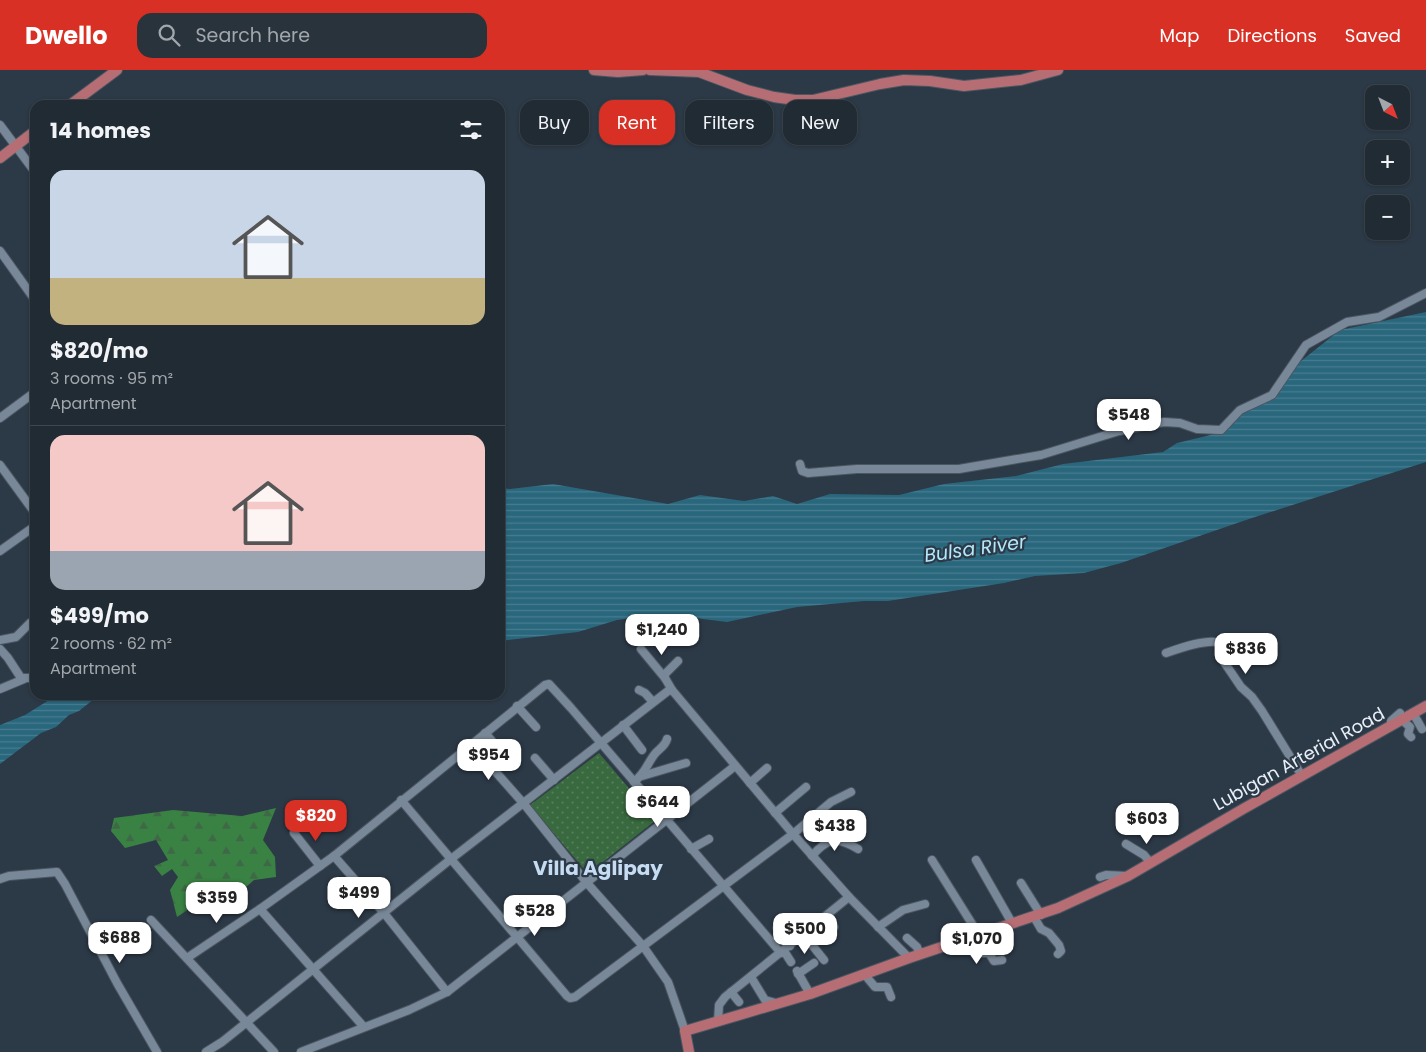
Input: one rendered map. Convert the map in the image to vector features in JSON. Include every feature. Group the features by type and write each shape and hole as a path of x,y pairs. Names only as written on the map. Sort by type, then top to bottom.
{"main road":[{"path":"77,100 117,70"},
{"path":"594,70 618,72 643,70"},
{"path":"650,70 699,72 748,90 795,100 813,100 904,80 930,81 964,86 1021,80 1058,70"},
{"path":"0,158 30,135"},
{"name":"Lubigan Arterial Road","path":"685,1031 810,994 915,956 1058,908 1128,876 1399,719 1426,706"},
{"path":"685,1031 689,1052"}],"street":[{"path":"0,124 30,166"},
{"path":"0,251 30,293"},
{"path":"800,464 802,471 808,473 857,469 959,469 1041,455 1110,434 1164,422 1180,423 1197,429 1221,430 1240,410 1272,395 1306,345 1347,322 1379,317 1426,293"},
{"path":"0,418 30,396"},
{"path":"0,464 30,506"},
{"path":"0,551 30,530"},
{"path":"0,640 16,637 30,623"},
{"path":"1166,653 1198,644 1221,643 1222,659 1241,687 1252,697 1262,711 1302,776"},
{"path":"0,649 21,678 24,679"},
{"path":"641,649 665,678 672,690 735,766 841,889 878,927 915,956 917,947 907,938"},
{"path":"665,678 667,670 678,661"},
{"path":"0,689 30,677"},
{"path":"187,958 334,856 517,706 549,684 601,743 637,779 667,821 722,886 785,950"},
{"path":"639,690 645,693 653,702"},
{"path":"206,1052 623,725 668,691 672,690"},
{"path":"517,706 536,727"},
{"path":"1413,713 1422,730"},
{"path":"1399,719 1410,727 1408,734 1411,736"},
{"path":"623,725 642,750"},
{"path":"485,732 492,741"},
{"path":"637,779 646,770 652,757 666,744 667,739"},
{"path":"471,744 524,804 587,883 643,946 668,982 685,1031"},
{"path":"535,758 554,780"},
{"path":"1312,761 1324,764"},
{"path":"637,779 686,763"},
{"path":"301,1052 363,1026 409,1010 447,992 735,766"},
{"path":"750,783 767,768"},
{"path":"775,813 806,788"},
{"path":"401,800 570,998 575,997 793,834 831,802 851,792"},
{"path":"294,833 320,866"},
{"path":"691,849 709,839"},
{"path":"812,856 828,842 837,840 843,840 858,848"},
{"path":"1126,844 1150,862"},
{"path":"334,856 384,913 447,992"},
{"path":"932,860 979,934"},
{"path":"976,860 1012,923"},
{"path":"0,879 9,876 57,872 157,1052"},
{"path":"1100,877 1106,875 1128,876"},
{"path":"841,889 849,883"},
{"path":"1020,883 1037,916 1040,929 1049,933 1059,945 1061,951 1058,954"},
{"path":"718,1022 719,1006 725,997 849,897"},
{"path":"878,927 903,910 925,904"},
{"path":"260,909 363,1026"},
{"path":"825,917 834,927"},
{"path":"151,920 274,1052"},
{"path":"777,928 791,962"},
{"path":"804,935 824,960"},
{"path":"964,940 974,953 989,953 994,961 1002,960"},
{"path":"810,994 797,973 814,963"},
{"path":"865,975 870,987 887,987 892,997"},
{"path":"751,977 765,1000 777,1004"},
{"path":"731,992 739,1002"}],"green space":[{"path":"599,753 656,820 588,874 530,805"},
{"path":"276,808 263,840 275,857 276,877 254,880 237,895 221,888 177,917 170,890 178,877 172,869 162,876 154,866 168,860 156,840 125,848 111,831 114,818 173,810 242,816"}],"water":[{"name":"Bulsa River","path":"1426,312 1426,462 1246,520 1121,563 1084,573 1035,576 1004,583 888,601 864,601 797,607 727,622 663,614 617,620 578,632 505,640 505,488 553,484 668,504 700,495 744,501 773,496 797,504 830,494 899,495 944,484 1016,476 1063,464 1163,452 1177,443 1223,432 1240,412 1274,397 1296,365 1340,330"},
{"path":"49,700 93,700 79,711 69,715 56,727 41,733 0,764 0,725 25,715"}],"district":[{"name":"Villa Aglipay","path":"598,868"}]}
